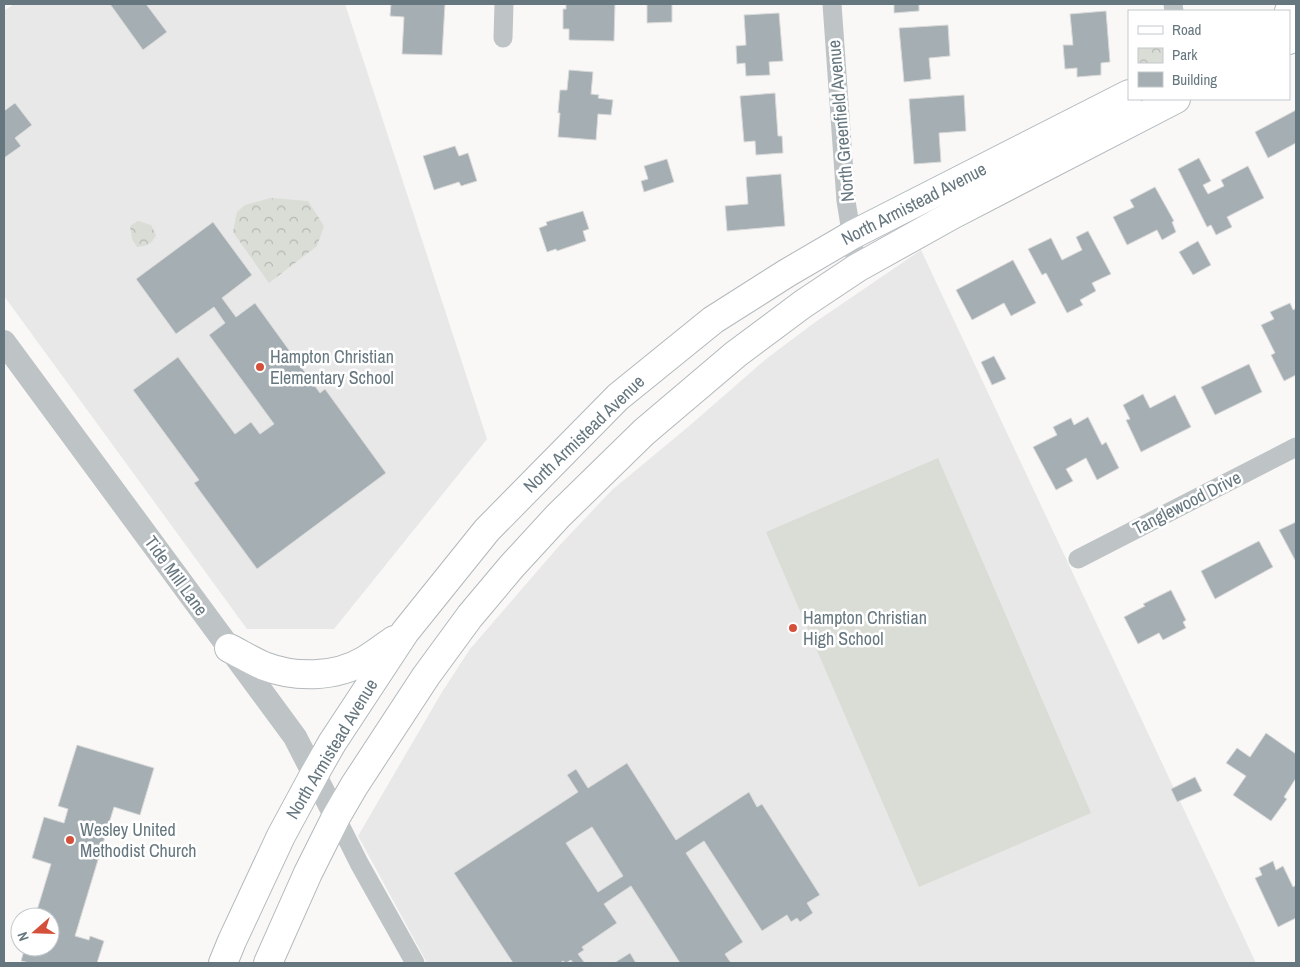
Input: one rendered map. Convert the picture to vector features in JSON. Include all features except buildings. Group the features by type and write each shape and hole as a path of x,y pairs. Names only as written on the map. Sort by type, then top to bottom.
{"main road":[{"name":"North Armistead Avenue","path":"223,963 281,836 314,773 405,632 487,530 618,397 712,320 787,273 852,235 1128,95"},
{"name":"North Armistead Avenue","path":"268,963 304,882 336,817 354,786 421,684 470,616 512,566 558,516 644,432 736,354 803,304 857,268 952,215 1174,100"},
{"path":"229,648 264,666 295,674 317,674 340,671 364,661 405,632"}],"street":[{"path":"503,38 504,4"},
{"name":"North Greenfield Avenue","path":"832,4 846,201 857,268"},
{"name":"Tide Mill Lane","path":"4,342 295,738 336,817"},
{"name":"Tanglewood Drive","path":"1078,559 1296,447"},
{"path":"336,817 359,863 415,963"}],"shaded area":[{"name":"Hampton Christian Elementary School","path":"14,4 345,4 487,439 334,629 247,629 4,296 4,11"},
{"name":"Hampton Christian High School","path":"921,250 1256,963 427,963 358,836 442,692 470,649 559,546 612,490 766,359 814,323"}],"green space":[{"path":"271,198 308,201 324,226 317,246 269,283 233,232 237,212 245,205"},
{"path":"138,221 151,225 156,235 149,244 137,247 132,239 130,226"},
{"path":"938,458 1091,813 919,887 766,532"}],"place":[{"name":"Hampton Christian Elementary School","path":"260,367"},
{"name":"Hampton Christian High School","path":"793,628"},
{"name":"Wesley United Methodist Church","path":"70,840"}]}
